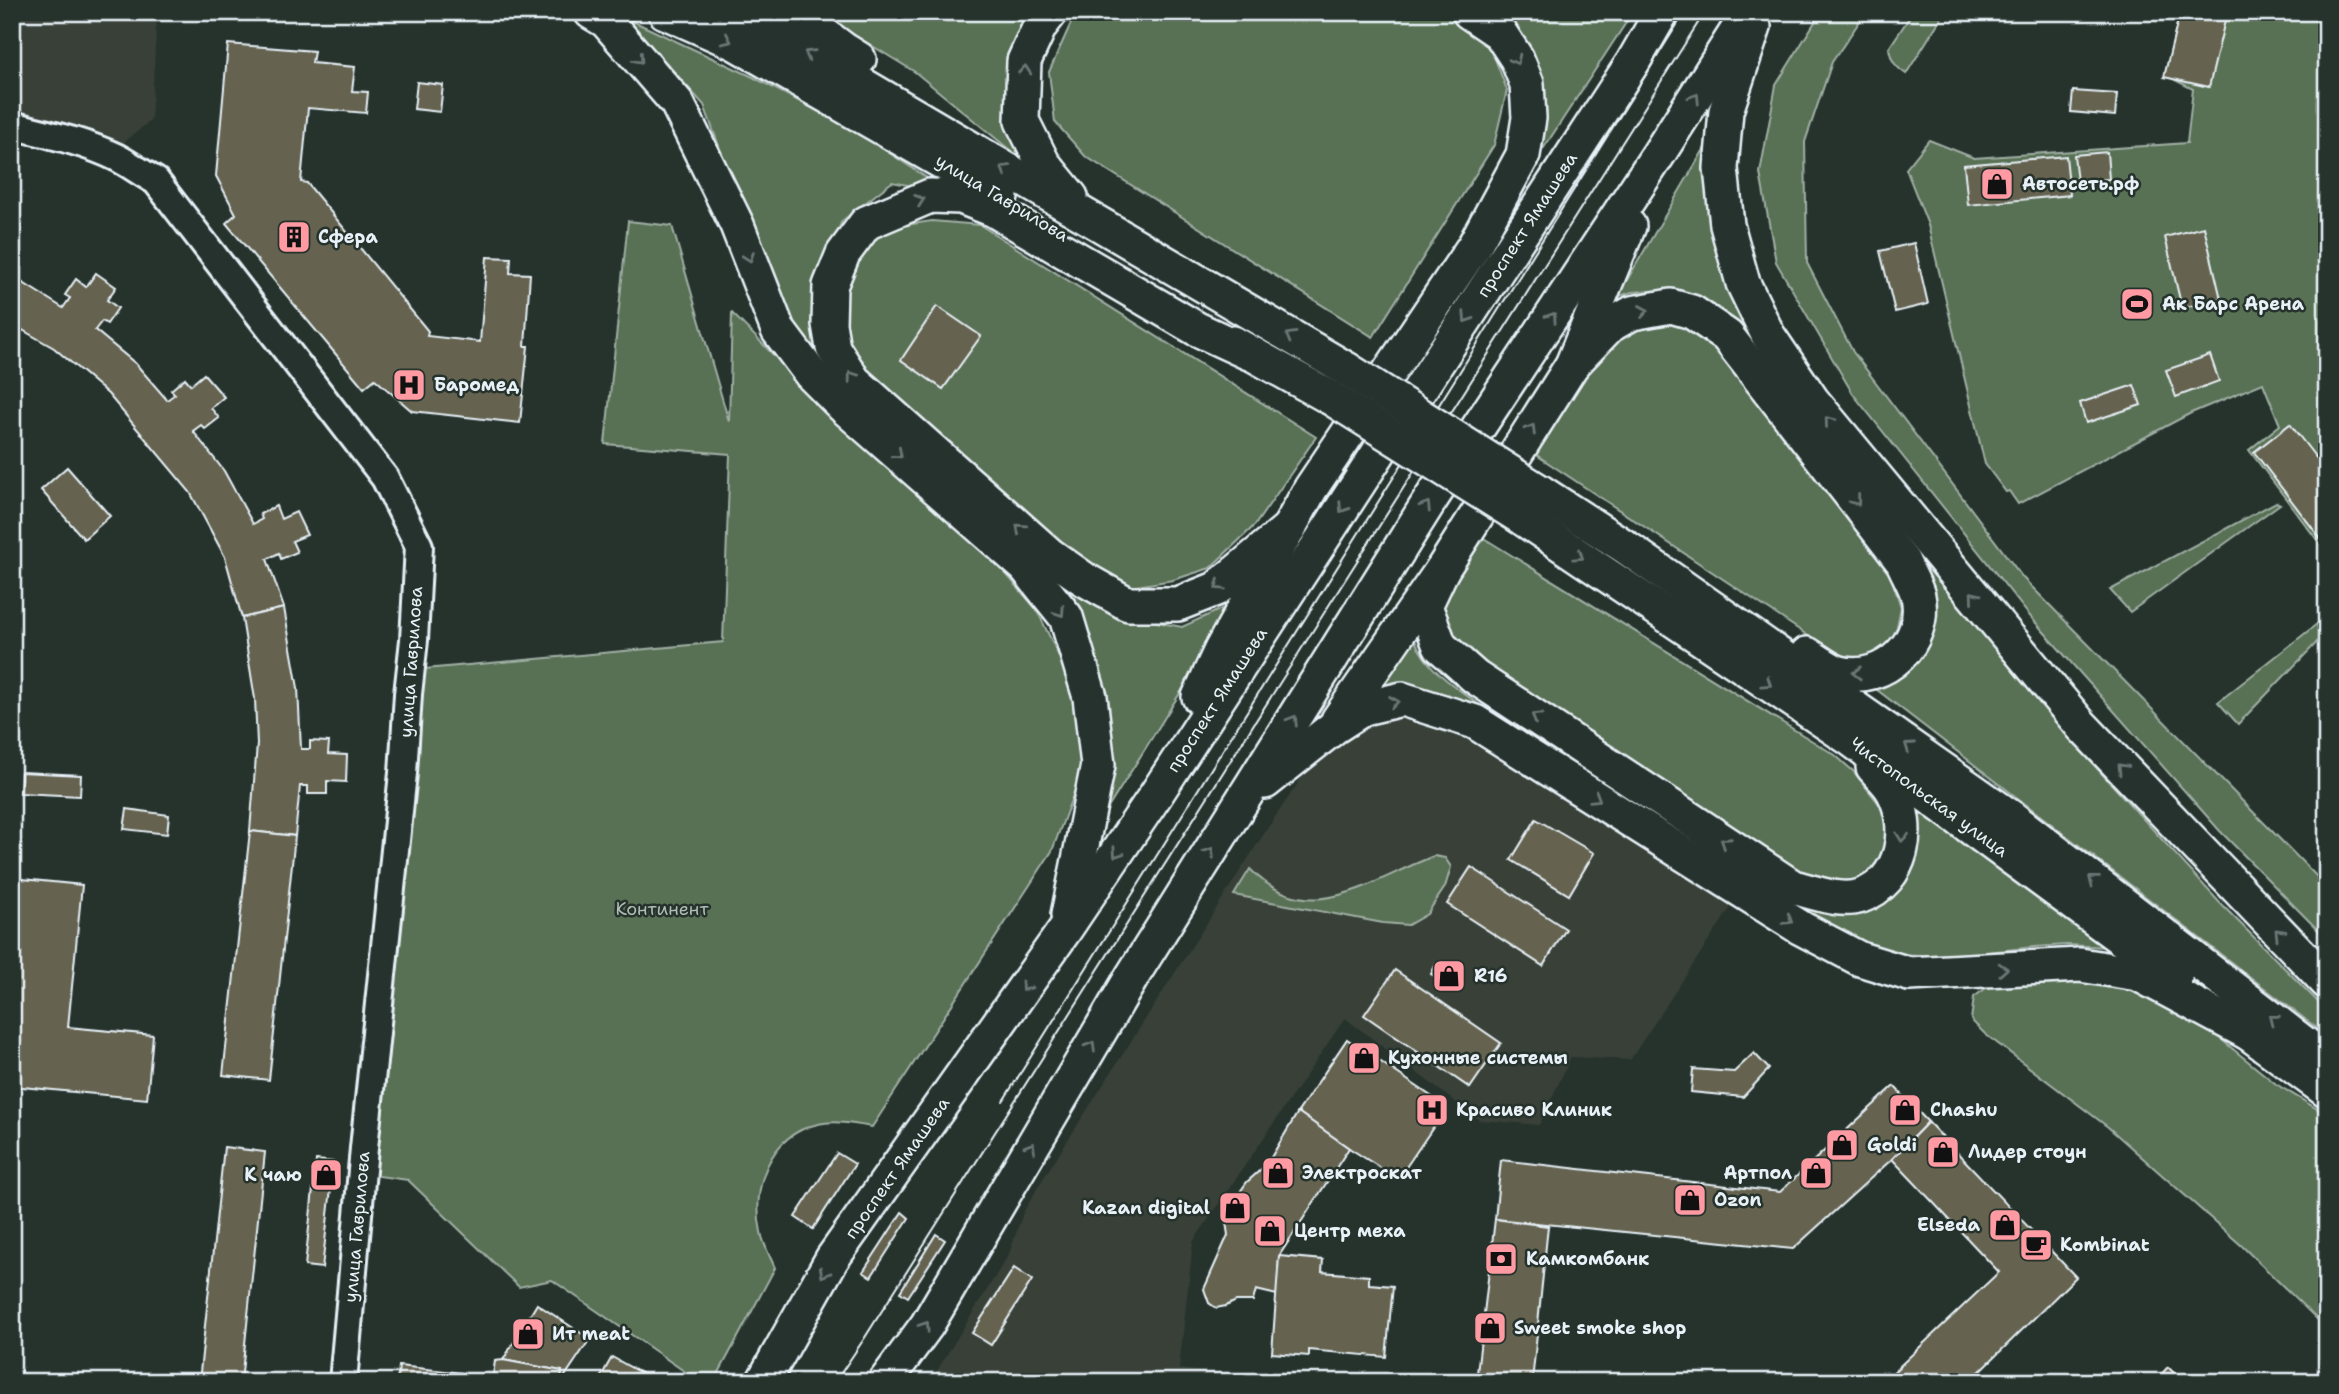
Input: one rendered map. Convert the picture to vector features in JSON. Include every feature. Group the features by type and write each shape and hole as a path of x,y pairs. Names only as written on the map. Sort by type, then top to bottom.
{"main road":[{"path":"591,12 606,21 677,103 737,225 778,330 811,374 843,406 1025,566 1066,617 1090,697 1098,765 1064,931"},
{"name":"улица Гаврилова","path":"665,12 735,43 991,189 1250,353 1531,504"},
{"name":"улица Гаврилова","path":"735,12 1349,370 1531,504"},
{"path":"794,12 843,49 871,65 930,125"},
{"path":"1051,12 1040,26 1024,61 1022,121 1043,163 1086,216"},
{"path":"1155,796 1221,650 1311,488 1474,246 1523,155 1529,118 1527,84 1517,59 1500,33 1469,12"},
{"name":"проспект Ямашева","path":"763,1382 832,1259 1064,931 1155,796 1633,62 1662,12"},
{"path":"885,1382 927,1325 1133,975 1429,502 1749,12"},
{"path":"1759,12 1726,111 1721,168 1727,225 1743,283 1768,335 1812,400 2081,725 2327,982"},
{"path":"1474,246 1633,62"},
{"path":"1333,728 1442,570 1572,365 1658,155"},
{"path":"1250,353 1196,329 994,210 961,197 930,196 866,223 843,254 830,286 829,324 833,348 854,381 1050,555 1084,579 1128,604 1178,604 1216,589 1290,527"},
{"path":"1572,365 1609,326 1632,313 1671,306 1692,312 1727,337 1902,562 1918,597 1915,638 1886,667 1864,674 1839,673 1627,548"},
{"name":"Чистопольская улица","path":"1531,504 1627,548 2012,818 2327,1061"},
{"name":"Чистопольская улица","path":"1531,504 2327,1091"},
{"path":"1442,570 1425,606 1440,646 1475,677 1793,887 1833,897 1860,897 1883,884 1896,863 1904,839 1903,821 1893,791 1849,738"},
{"path":"1244,799 1333,728 1364,708 1402,699 1475,722 1801,928 1860,959 1909,974 2080,965 2138,974 2250,1034"}],"street":[{"name":"улица Гаврилова","path":"12,125 63,137 99,150 156,181 385,478 419,546 403,773 343,1382"}],"shaded area":[{"path":"12,12 157,12 151,120 122,144 12,110"},
{"path":"1377,711 1434,714 1737,898 1630,1060 1571,1057 1539,1125 1479,1120 1345,1018 1193,1242 1179,1369 1284,1382 930,1382 1009,1254 1023,1213 1041,1182 1267,829 1311,764"}],"green space":[{"path":"817,12 1033,12 1014,44 1007,76 1007,116 1021,159 915,72"},
{"path":"1076,12 1455,12 1490,46 1507,90 1494,145 1373,337 1085,156 1055,122 1049,72"},
{"path":"1498,12 1633,12 1532,166"},
{"path":"1821,12 1866,12 1832,62 1805,142 1807,263 1853,352 2023,578 2327,887 2327,939 2220,831 2029,615 1853,394 1776,262 1760,173 1776,85"},
{"path":"1913,12 1945,12 1906,74 1894,63 1889,48"},
{"name":"Ак Барс Арена","path":"2180,12 2327,12 2327,553 2249,450 2280,425 2263,383 2191,413 2018,504 1985,464 1928,225 1906,169 1929,140 1974,158 2187,143 2193,89 2165,75"},
{"path":"626,18 753,77 859,133 950,193 892,182 842,221 823,265 815,325 1125,616 1182,627 1237,602 1093,832 1092,656 821,369 781,316 704,105"},
{"path":"1713,134 1776,371 1732,319 1697,298 1666,290 1632,292 1617,297"},
{"name":"Континент","path":"628,221 672,226 729,422 732,313 835,417 1001,568 1037,610 1074,688 1081,773 1052,851 872,1127 838,1122 818,1124 787,1139 776,1151 767,1166 759,1198 763,1241 775,1268 714,1382 700,1382 552,1280 519,1287 408,1180 371,1175 425,669 723,642 730,454 605,444"},
{"path":"932,221 980,225 1316,437 1255,525 1210,568 1173,580 1130,587 1083,561 864,375 840,330 841,286 859,251 886,228"},
{"path":"1681,319 1716,343 1891,577 1901,607 1895,636 1882,654 1860,660 1840,657 1535,454 1611,338 1629,327"},
{"path":"2276,502 2280,504 2130,612 2110,590"},
{"path":"1902,534 2072,741 2220,903 2327,1011 2327,1036 1872,686 1910,661"},
{"path":"1482,537 1835,755 1853,771 1887,814 1889,834 1881,867 1856,885 1818,885 1480,667 1444,631 1442,602 1469,551"},
{"path":"2327,616 2327,632 2238,724 2218,702"},
{"path":"1410,626 1420,651 1428,662 1445,679 1477,703 1801,908 1835,915 1855,913 1915,804 2108,947 2067,945 1951,956 1891,954 1850,942 1476,710 1373,686"},
{"path":"1434,856 1445,858 1451,867 1445,887 1427,914 1408,925 1383,923 1234,895 1250,869 1273,887 1295,897 1318,898 1340,895 1363,887"},
{"path":"2082,976 2129,982 2175,1002 2276,1084 2327,1115 2327,1329 2242,1246 2108,1127 1985,1034 1971,1020 1974,997 1993,983"}],"building":[{"path":"2180,12 2227,12 2209,87 2164,77"},
{"name":"Сфера","path":"228,44 314,51 312,63 355,67 352,91 368,92 366,113 308,108 301,182 307,183 428,331 427,336 480,342 487,257 511,258 510,273 530,274 525,346 528,346 520,423 412,411 375,379 364,388 226,223 236,214 216,176"},
{"path":"417,82 443,85 440,112 414,109"},
{"path":"2073,91 2117,94 2115,116 2071,112"},
{"path":"2107,152 2109,179 2077,182 2074,155"},
{"path":"2066,156 2070,195 1968,205 1964,165"},
{"path":"2204,227 2221,299 2182,308 2165,237"},
{"path":"1914,243 1928,304 1895,312 1880,251"},
{"path":"96,273 116,287 107,300 118,308 107,324 102,321 95,330 136,364 167,400 175,394 171,390 185,378 191,385 204,374 224,397 211,408 219,418 205,429 201,425 193,431 224,471 253,524 262,519 260,514 276,506 281,519 296,512 307,535 292,541 297,552 281,559 279,553 267,559 284,608 242,618 225,557 190,492 108,394 54,348 12,324 12,276 63,308 70,298 65,295 76,279 86,287"},
{"path":"937,306 981,336 943,389 901,360"},
{"path":"2210,355 2219,381 2176,397 2166,370"},
{"path":"2134,385 2141,405 2086,423 2080,403"},
{"path":"2290,424 2327,472 2327,547 2254,452"},
{"path":"67,467 110,516 84,539 41,490"},
{"path":"284,608 298,688 301,749 310,749 310,741 329,742 328,754 347,755 346,782 327,781 327,794 308,794 308,786 300,786 295,836 250,831 257,744 255,699 242,618"},
{"path":"21,772 81,775 80,796 20,793"},
{"path":"127,809 169,815 167,834 124,829"},
{"path":"1536,819 1594,853 1569,895 1511,860"},
{"path":"250,831 295,836 269,1080 223,1075"},
{"path":"1471,867 1566,929 1543,966 1447,904"},
{"path":"12,878 82,885 68,1027 153,1035 147,1099 12,1086"},
{"path":"1436,964 1461,977 1455,987 1431,974"},
{"path":"1395,970 1501,1043 1470,1088 1364,1015"},
{"path":"1347,1039 1447,1107 1398,1179 1298,1112"},
{"path":"1754,1053 1769,1069 1743,1097 1691,1092 1693,1069 1734,1072"},
{"path":"1894,1086 1928,1122 1892,1159 1793,1249 1495,1219 1501,1160 1780,1192"},
{"path":"1298,1112 1349,1148 1279,1256 1277,1295 1256,1290 1253,1301 1236,1301 1216,1308 1209,1303 1204,1289 1228,1235 1226,1222 1235,1199 1247,1182 1267,1164"},
{"path":"1928,1122 2076,1277 1969,1382 1883,1382 1999,1272 1892,1159"},
{"path":"224,1147 265,1152 241,1382 199,1382"},
{"path":"837,1153 855,1164 813,1229 795,1217"},
{"path":"316,1160 334,1162 322,1268 305,1266"},
{"path":"902,1212 909,1218 871,1277 863,1272"},
{"path":"1495,1219 1548,1226 1532,1382 1476,1382"},
{"path":"936,1234 945,1240 908,1297 900,1292"},
{"path":"1279,1256 1323,1260 1322,1272 1369,1276 1369,1284 1393,1286 1386,1357 1309,1350 1309,1356 1272,1353"},
{"path":"1014,1268 1032,1280 991,1345 972,1333"},
{"path":"537,1304 590,1339 561,1382 562,1371 503,1360"},
{"path":"612,1357 646,1376 643,1382 598,1382"},
{"path":"503,1360 562,1371 560,1382 492,1382 495,1361"},
{"path":"399,1366 462,1373 462,1382 397,1382"},
{"path":"2168,1367 2183,1382 2154,1382"}],"tram line":[{"path":"1003,1101 1685,12"},
{"path":"835,1382 1705,12"}],"place":[{"name":"Автосеть.рф","path":"1997,184"},
{"name":"Сфера","path":"294,237"},
{"name":"Ак Барс Арена","path":"2137,304"},
{"name":"Баромед","path":"409,385"},
{"name":"R16","path":"1449,976"},
{"name":"Кухонные системы","path":"1364,1058"},
{"name":"Красиво Клиник","path":"1432,1110"},
{"name":"Chashu","path":"1905,1110"},
{"name":"Goldi","path":"1842,1145"},
{"name":"Лидер стоун","path":"1943,1152"},
{"name":"Электроскат","path":"1278,1173"},
{"name":"Артпол","path":"1816,1173"},
{"name":"К чаю","path":"326,1175"},
{"name":"Ozon","path":"1690,1200"},
{"name":"Kazan digital","path":"1235,1208"},
{"name":"Elseda","path":"2005,1225"},
{"name":"Центр меха","path":"1270,1231"},
{"name":"Kombinat","path":"2036,1245"},
{"name":"Камкомбанк","path":"1501,1259"},
{"name":"Sweet smoke shop","path":"1490,1328"},
{"name":"Ит meat","path":"528,1334"}]}
